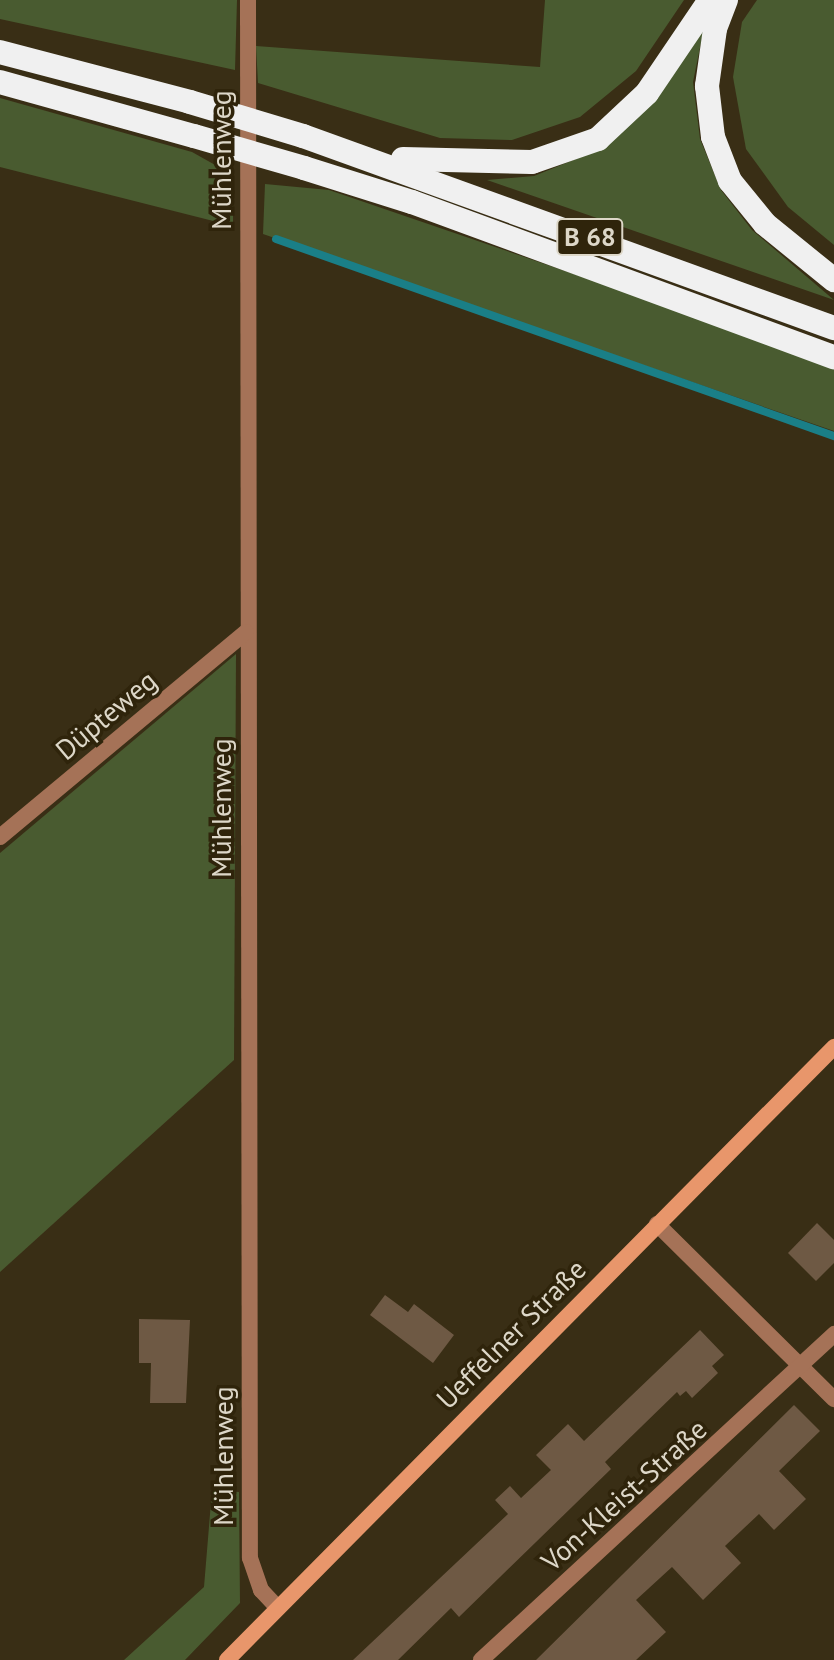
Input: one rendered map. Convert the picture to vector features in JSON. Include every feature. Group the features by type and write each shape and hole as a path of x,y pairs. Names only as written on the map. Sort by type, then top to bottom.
{"highway":[{"name":"B 68","path":"345,149 431,163 532,162 598,139 647,93 710,0"},
{"path":"726,0 715,29 707,86 713,137 730,181 765,224 834,280"},
{"name":"B 68","path":"0,52 190,102 345,149 834,328"},
{"name":"B 68","path":"0,82 304,168 412,202 834,357"}],"street":[{"name":"Mühlenweg","path":"248,0 246,632 250,1558 261,1590 277,1607"},
{"name":"Düpteweg","path":"0,837 246,632"},
{"name":"Ueffelner Straße","path":"227,1660 834,1047"},
{"path":"657,1224 834,1399"},
{"name":"Von-Kleist-Straße","path":"481,1660 801,1368 834,1334"}],"green space":[{"path":"0,0 237,0 235,70 0,19"},
{"path":"545,0 684,0 636,71 580,117 512,140 440,138 258,83 256,46 540,67"},
{"path":"757,0 834,0 834,245 788,207 746,149 733,77 742,22"},
{"path":"706,18 693,82 700,139 721,190 752,230 834,300 487,180 534,176 603,148"},
{"path":"0,98 192,152 233,175 233,226 0,167"},
{"path":"265,184 329,190 673,308 834,369 834,431 263,234"},
{"path":"236,654 234,1060 0,1272 0,853"},
{"path":"212,1490 239,1492 240,1603 185,1660 124,1660 204,1587"}],"building":[{"path":"817,1223 834,1240 834,1263 816,1281 788,1253"},
{"path":"385,1295 408,1312 414,1304 454,1335 433,1363 370,1315"},
{"path":"139,1319 190,1320 186,1403 150,1403 151,1363 139,1363"},
{"path":"700,1330 724,1355 712,1366 718,1373 692,1398 686,1391 680,1396 677,1392 605,1462 611,1469 459,1617 451,1608 398,1660 353,1660 508,1514 495,1500 510,1486 521,1498 551,1470 536,1455 568,1424 584,1441"},
{"path":"794,1405 820,1431 779,1471 806,1499 774,1530 759,1514 725,1546 741,1563 703,1600 672,1567 636,1600 666,1632 636,1660 536,1660"}],"waterway":[{"path":"276,239 834,436"}]}
